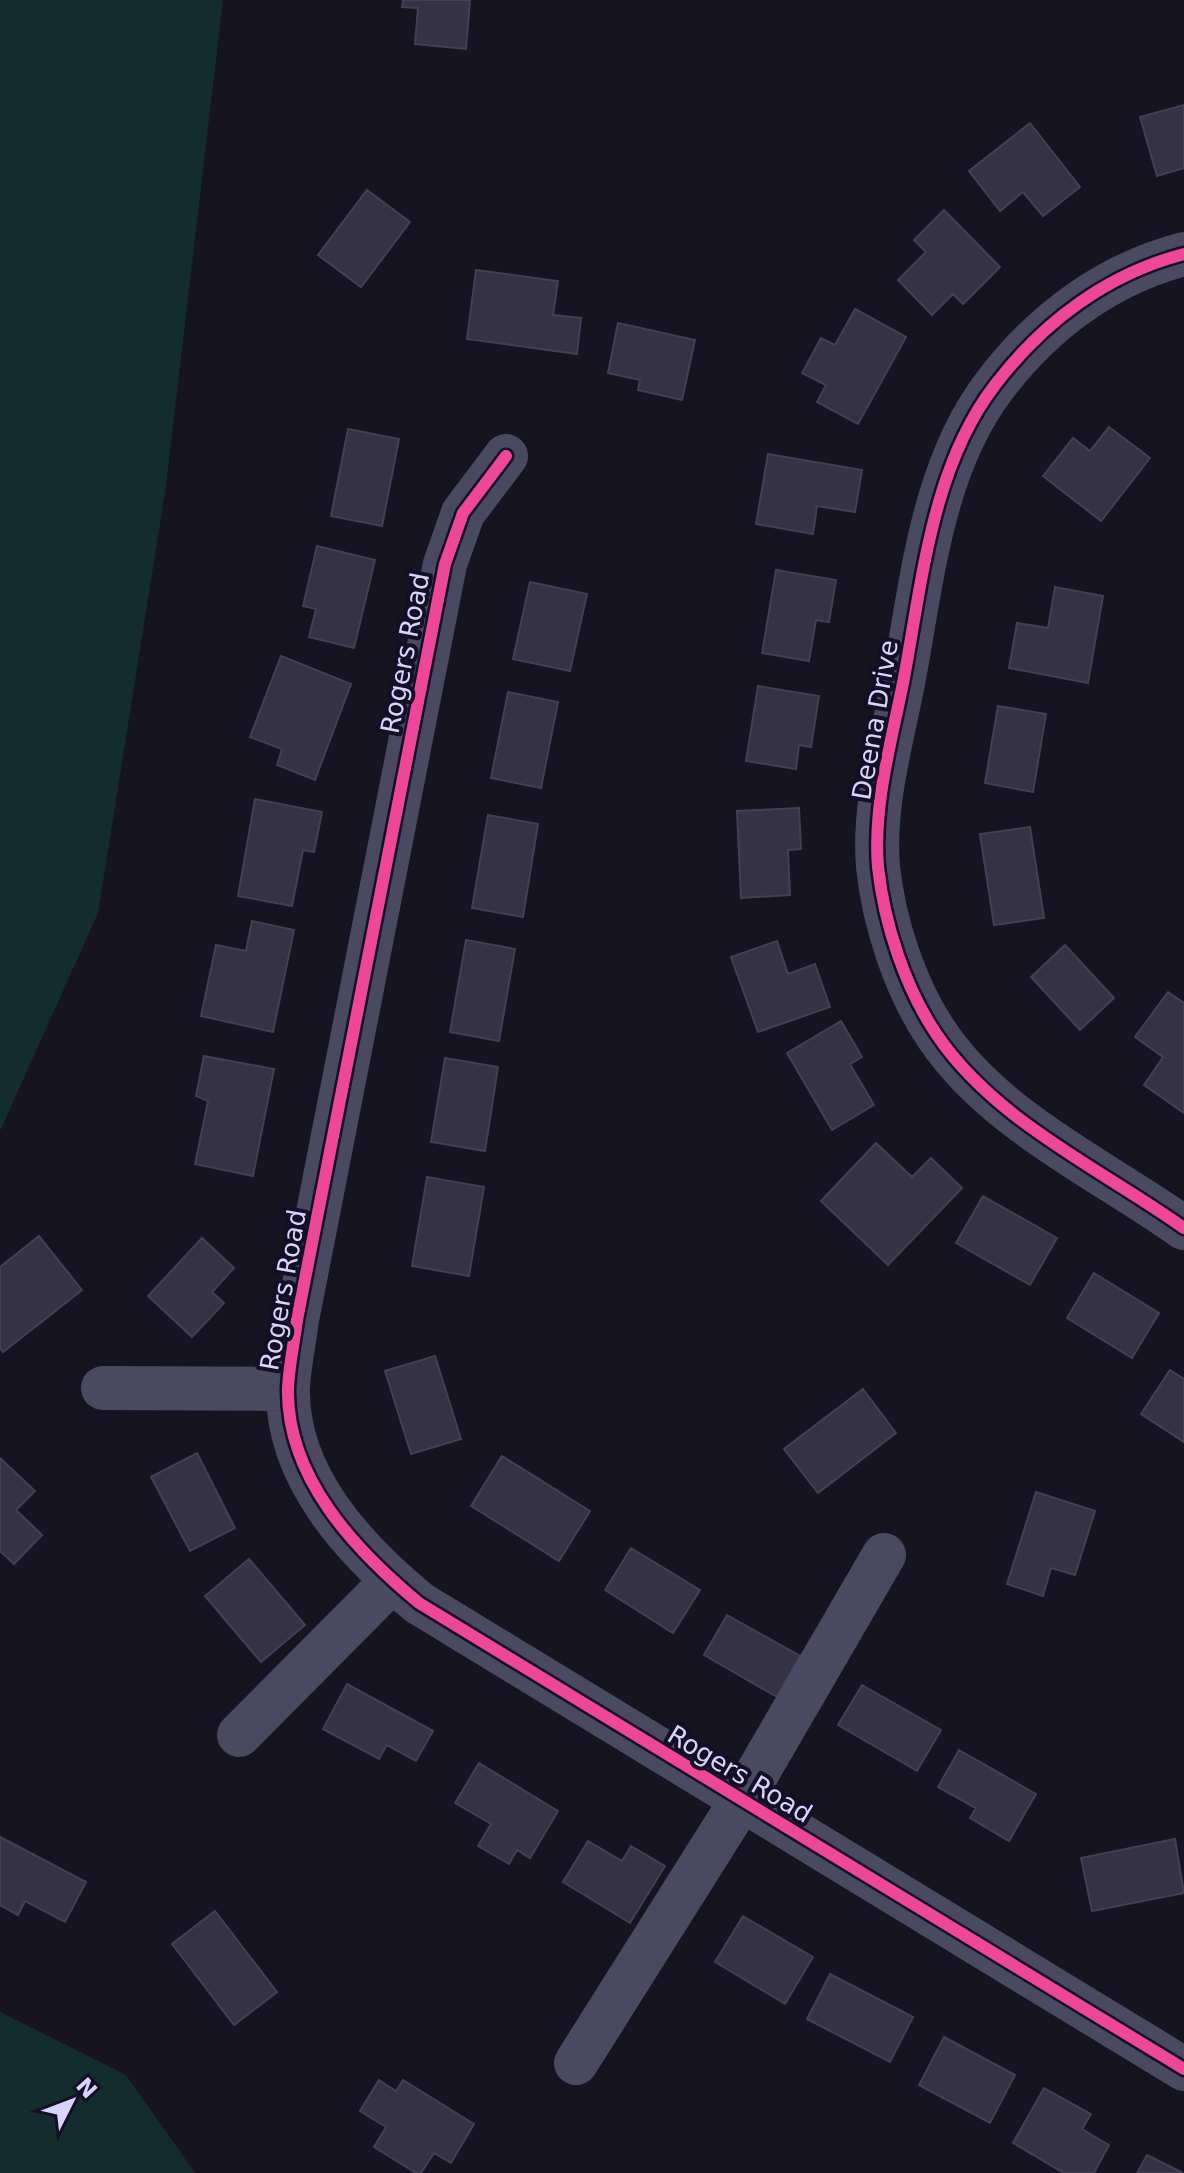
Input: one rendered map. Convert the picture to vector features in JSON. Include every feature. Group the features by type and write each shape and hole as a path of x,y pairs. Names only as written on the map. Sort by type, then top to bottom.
{"street":[{"name":"Deena Drive","path":"1184,254 1102,286 1044,329 994,386 962,438 934,521 884,781 878,855 892,935 907,975 937,1035 976,1081 1026,1123 1184,1228"},
{"name":"Rogers Road","path":"506,456 463,513 445,564 297,1320 288,1389 291,1422 302,1461 316,1490 340,1524 392,1581 488,1648 741,1801 1177,2052"},
{"path":"103,1388 288,1389"},
{"path":"576,2063 741,1801 884,1555"},
{"path":"239,1735 392,1581"}],"green space":[{"path":"0,0 223,0 166,486 98,913 0,1131"},
{"path":"0,2012 126,2075 195,2173 0,2173"}],"building":[{"path":"403,0 470,0 466,49 415,44 418,8 402,7"},
{"path":"1184,105 1184,168 1157,176 1140,117"},
{"path":"1030,123 1080,187 1043,216 1023,192 1000,211 969,171"},
{"path":"367,190 410,222 361,287 318,255"},
{"path":"944,210 1000,267 963,304 953,294 932,315 898,280 926,252 914,240"},
{"path":"476,270 558,281 553,315 581,318 577,354 467,339"},
{"path":"855,309 906,337 858,424 817,402 826,385 802,373 821,338 835,345"},
{"path":"618,323 695,340 682,400 638,390 640,380 608,373"},
{"path":"1109,427 1150,458 1101,521 1043,476 1073,438 1090,451"},
{"path":"348,429 399,439 382,526 331,516"},
{"path":"768,454 862,470 855,512 817,506 813,534 756,524"},
{"path":"317,546 375,560 354,648 309,637 316,609 303,606"},
{"path":"776,570 836,580 829,622 816,620 809,661 762,653"},
{"path":"530,582 587,594 570,671 513,659"},
{"path":"1055,587 1103,596 1088,683 1009,668 1017,623 1048,628"},
{"path":"281,656 351,684 315,780 277,765 282,749 250,737"},
{"path":"758,686 819,696 811,747 799,745 796,769 746,761"},
{"path":"508,692 558,702 541,788 491,778"},
{"path":"998,706 1046,714 1033,792 985,783"},
{"path":"255,799 322,812 314,852 303,850 292,906 238,896"},
{"path":"799,808 801,849 788,850 790,895 741,898 737,811"},
{"path":"488,815 538,824 523,917 472,908"},
{"path":"1030,827 1044,918 994,925 980,834"},
{"path":"252,921 294,930 273,1032 201,1016 216,945 246,951"},
{"path":"466,940 515,949 499,1041 450,1032"},
{"path":"777,941 788,974 815,964 830,1007 758,1032 731,957"},
{"path":"1065,945 1114,998 1080,1030 1031,977"},
{"path":"1168,992 1184,1003 1184,1113 1144,1085 1163,1057 1135,1037"},
{"path":"841,1021 862,1057 850,1064 874,1105 832,1130 787,1053"},
{"path":"204,1056 274,1069 253,1176 195,1164 208,1101 196,1096"},
{"path":"445,1058 498,1067 485,1151 431,1142"},
{"path":"876,1143 912,1177 931,1158 962,1188 888,1265 821,1201"},
{"path":"427,1177 484,1187 469,1276 412,1266"},
{"path":"983,1196 1057,1238 1030,1285 956,1243"},
{"path":"39,1236 82,1290 3,1352 0,1348 0,1267"},
{"path":"202,1238 234,1268 212,1292 224,1303 192,1337 148,1296"},
{"path":"1094,1273 1159,1313 1132,1358 1067,1318"},
{"path":"435,1356 461,1439 411,1454 385,1371"},
{"path":"1170,1370 1184,1379 1184,1442 1141,1414"},
{"path":"863,1389 896,1433 818,1493 784,1449"},
{"path":"197,1453 235,1528 190,1551 151,1477"},
{"path":"502,1456 590,1511 559,1561 471,1506"},
{"path":"0,1458 35,1491 16,1510 42,1535 14,1564 0,1551"},
{"path":"1036,1492 1095,1511 1075,1575 1051,1568 1043,1596 1007,1584"},
{"path":"631,1548 700,1590 673,1633 605,1590"},
{"path":"249,1559 305,1625 261,1662 205,1596"},
{"path":"727,1615 800,1656 777,1697 704,1655"},
{"path":"347,1684 433,1731 416,1761 387,1745 379,1759 323,1729"},
{"path":"862,1685 941,1730 917,1771 838,1725"},
{"path":"959,1750 1036,1794 1009,1841 970,1818 976,1808 938,1787"},
{"path":"479,1763 558,1811 530,1858 517,1850 509,1864 478,1846 491,1824 455,1803"},
{"path":"0,1837 86,1882 65,1922 25,1901 18,1915 0,1905"},
{"path":"1175,1839 1184,1893 1092,1911 1081,1858"},
{"path":"588,1841 622,1861 631,1846 665,1866 630,1923 563,1882"},
{"path":"215,1911 277,1992 234,2025 172,1944"},
{"path":"743,1916 813,1957 785,2004 715,1962"},
{"path":"830,1974 913,2017 890,2062 807,2019"},
{"path":"944,2037 1015,2075 990,2123 919,2085"},
{"path":"379,2080 396,2091 403,2080 474,2124 451,2163 434,2153 421,2173 416,2173 374,2147 386,2127 360,2111"},
{"path":"1044,2088 1091,2114 1082,2129 1109,2145 1094,2173 1064,2173 1013,2143"},
{"path":"1147,2155 1183,2173 1137,2173"}],"cycle path":[{"path":"1184,254 1129,274 1079,303 1014,362 973,418 956,453 932,528 884,775 877,844 885,910 906,976 926,1017 961,1066 988,1093 1051,1142 1184,1228"},
{"path":"506,456 463,513 445,564 297,1320 288,1388 290,1421 299,1452 312,1481 349,1535 371,1560 419,1603 1184,2069"}]}
